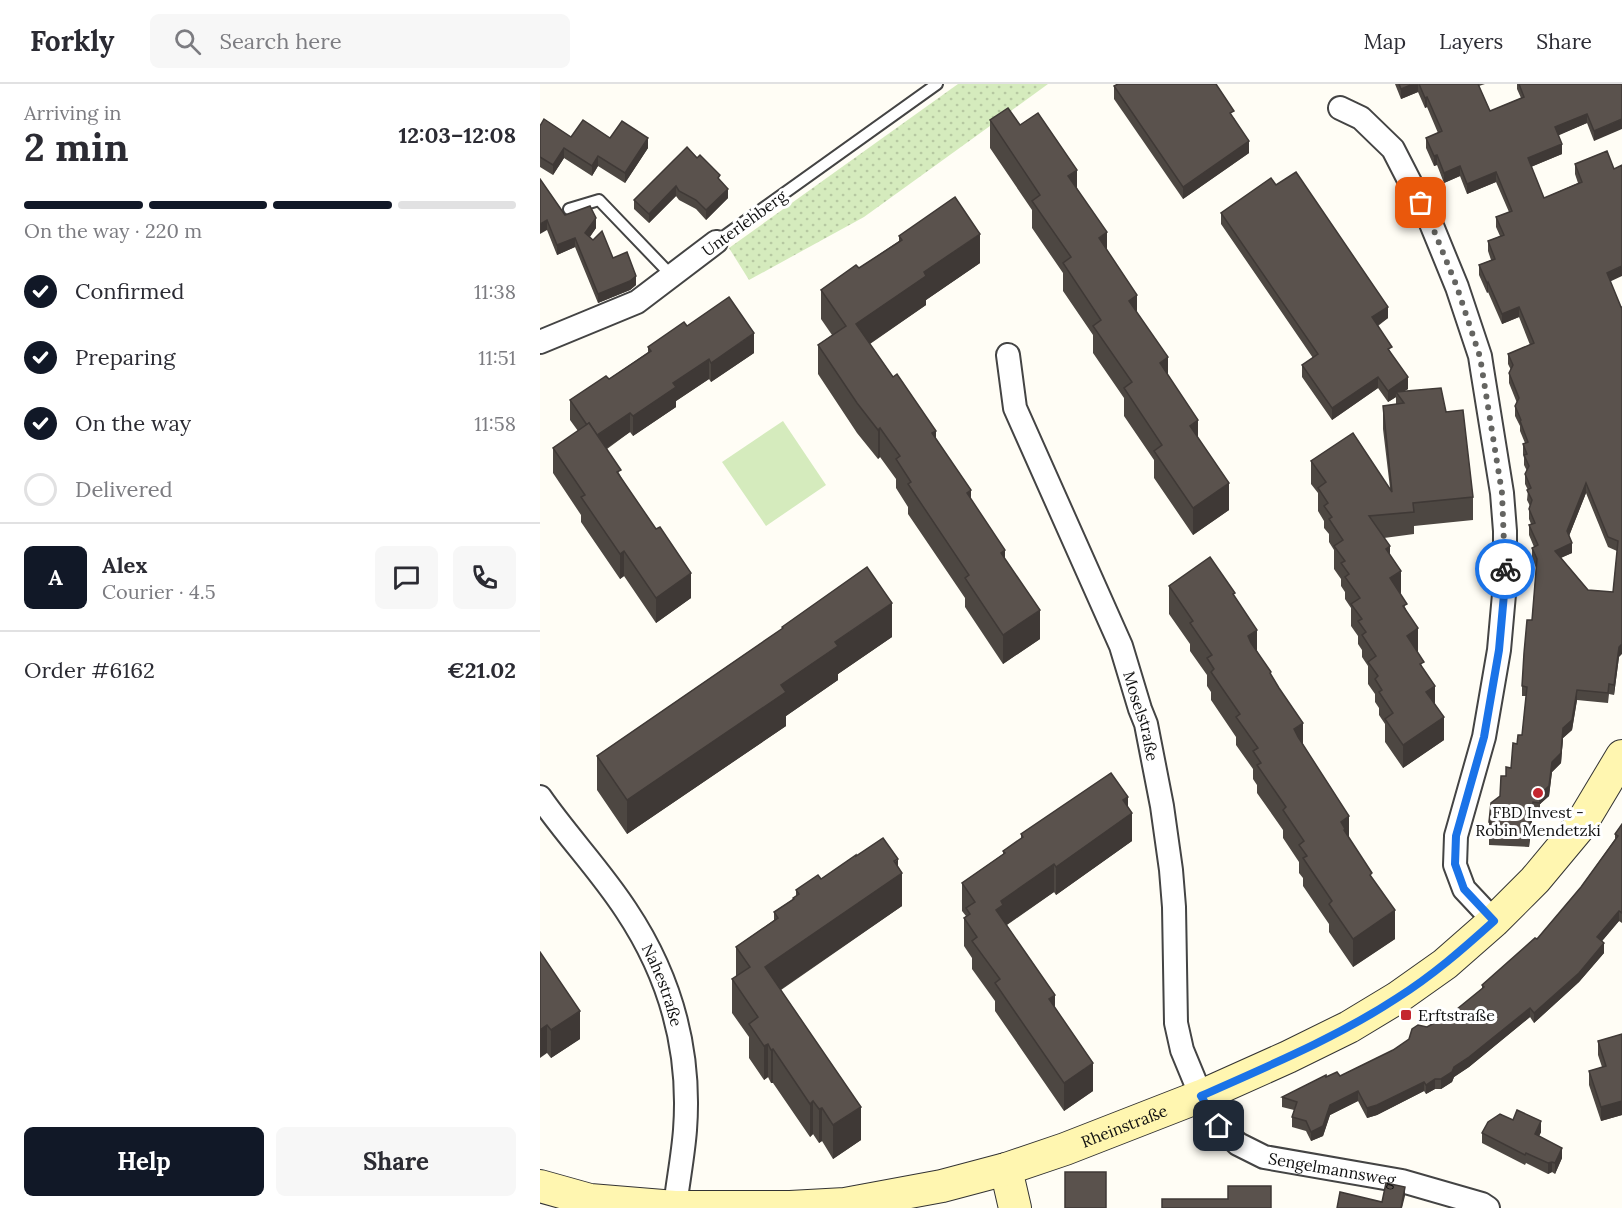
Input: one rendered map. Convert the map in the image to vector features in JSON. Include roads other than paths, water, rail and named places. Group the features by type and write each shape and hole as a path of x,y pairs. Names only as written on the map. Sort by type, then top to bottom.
{"street":[{"path":"1340,108 1361,118 1393,149 1430,221 1457,287 1480,357 1502,493 1505,583 1499,650 1484,737 1456,836 1455,864 1464,889 1494,921"},
{"name":"Unterlehberg","path":"540,342 637,302 716,242"},
{"name":"Moselstraße","path":"1008,355 1015,408 1121,646 1146,724 1160,795 1171,870 1176,1023 1182,1050 1201,1096"},
{"name":"Rheinstraße","path":"540,1186 589,1204 790,1207 845,1204 942,1186 1006,1169 1201,1096 1288,1057 1358,1021 1397,998 1445,964 1494,921 1535,880 1580,826 1622,756"},
{"name":"Nahestraße","path":"540,797 627,911 655,959 670,998 681,1041 685,1091 685,1129 675,1207"},
{"name":"Sengelmannsweg","path":"1201,1096 1219,1126 1238,1144 1264,1157 1402,1180 1482,1204 1488,1208"},
{"path":"1006,1169 1015,1208"}],"lane":[{"name":"Unterlehberg","path":"716,242 937,84"},
{"path":"569,209 599,200 671,275"}],"place":[{"name":"FBD Invest - Robin Mendetzki","path":"1538,793"},
{"name":"Erftstraße","path":"1406,1015"}]}
